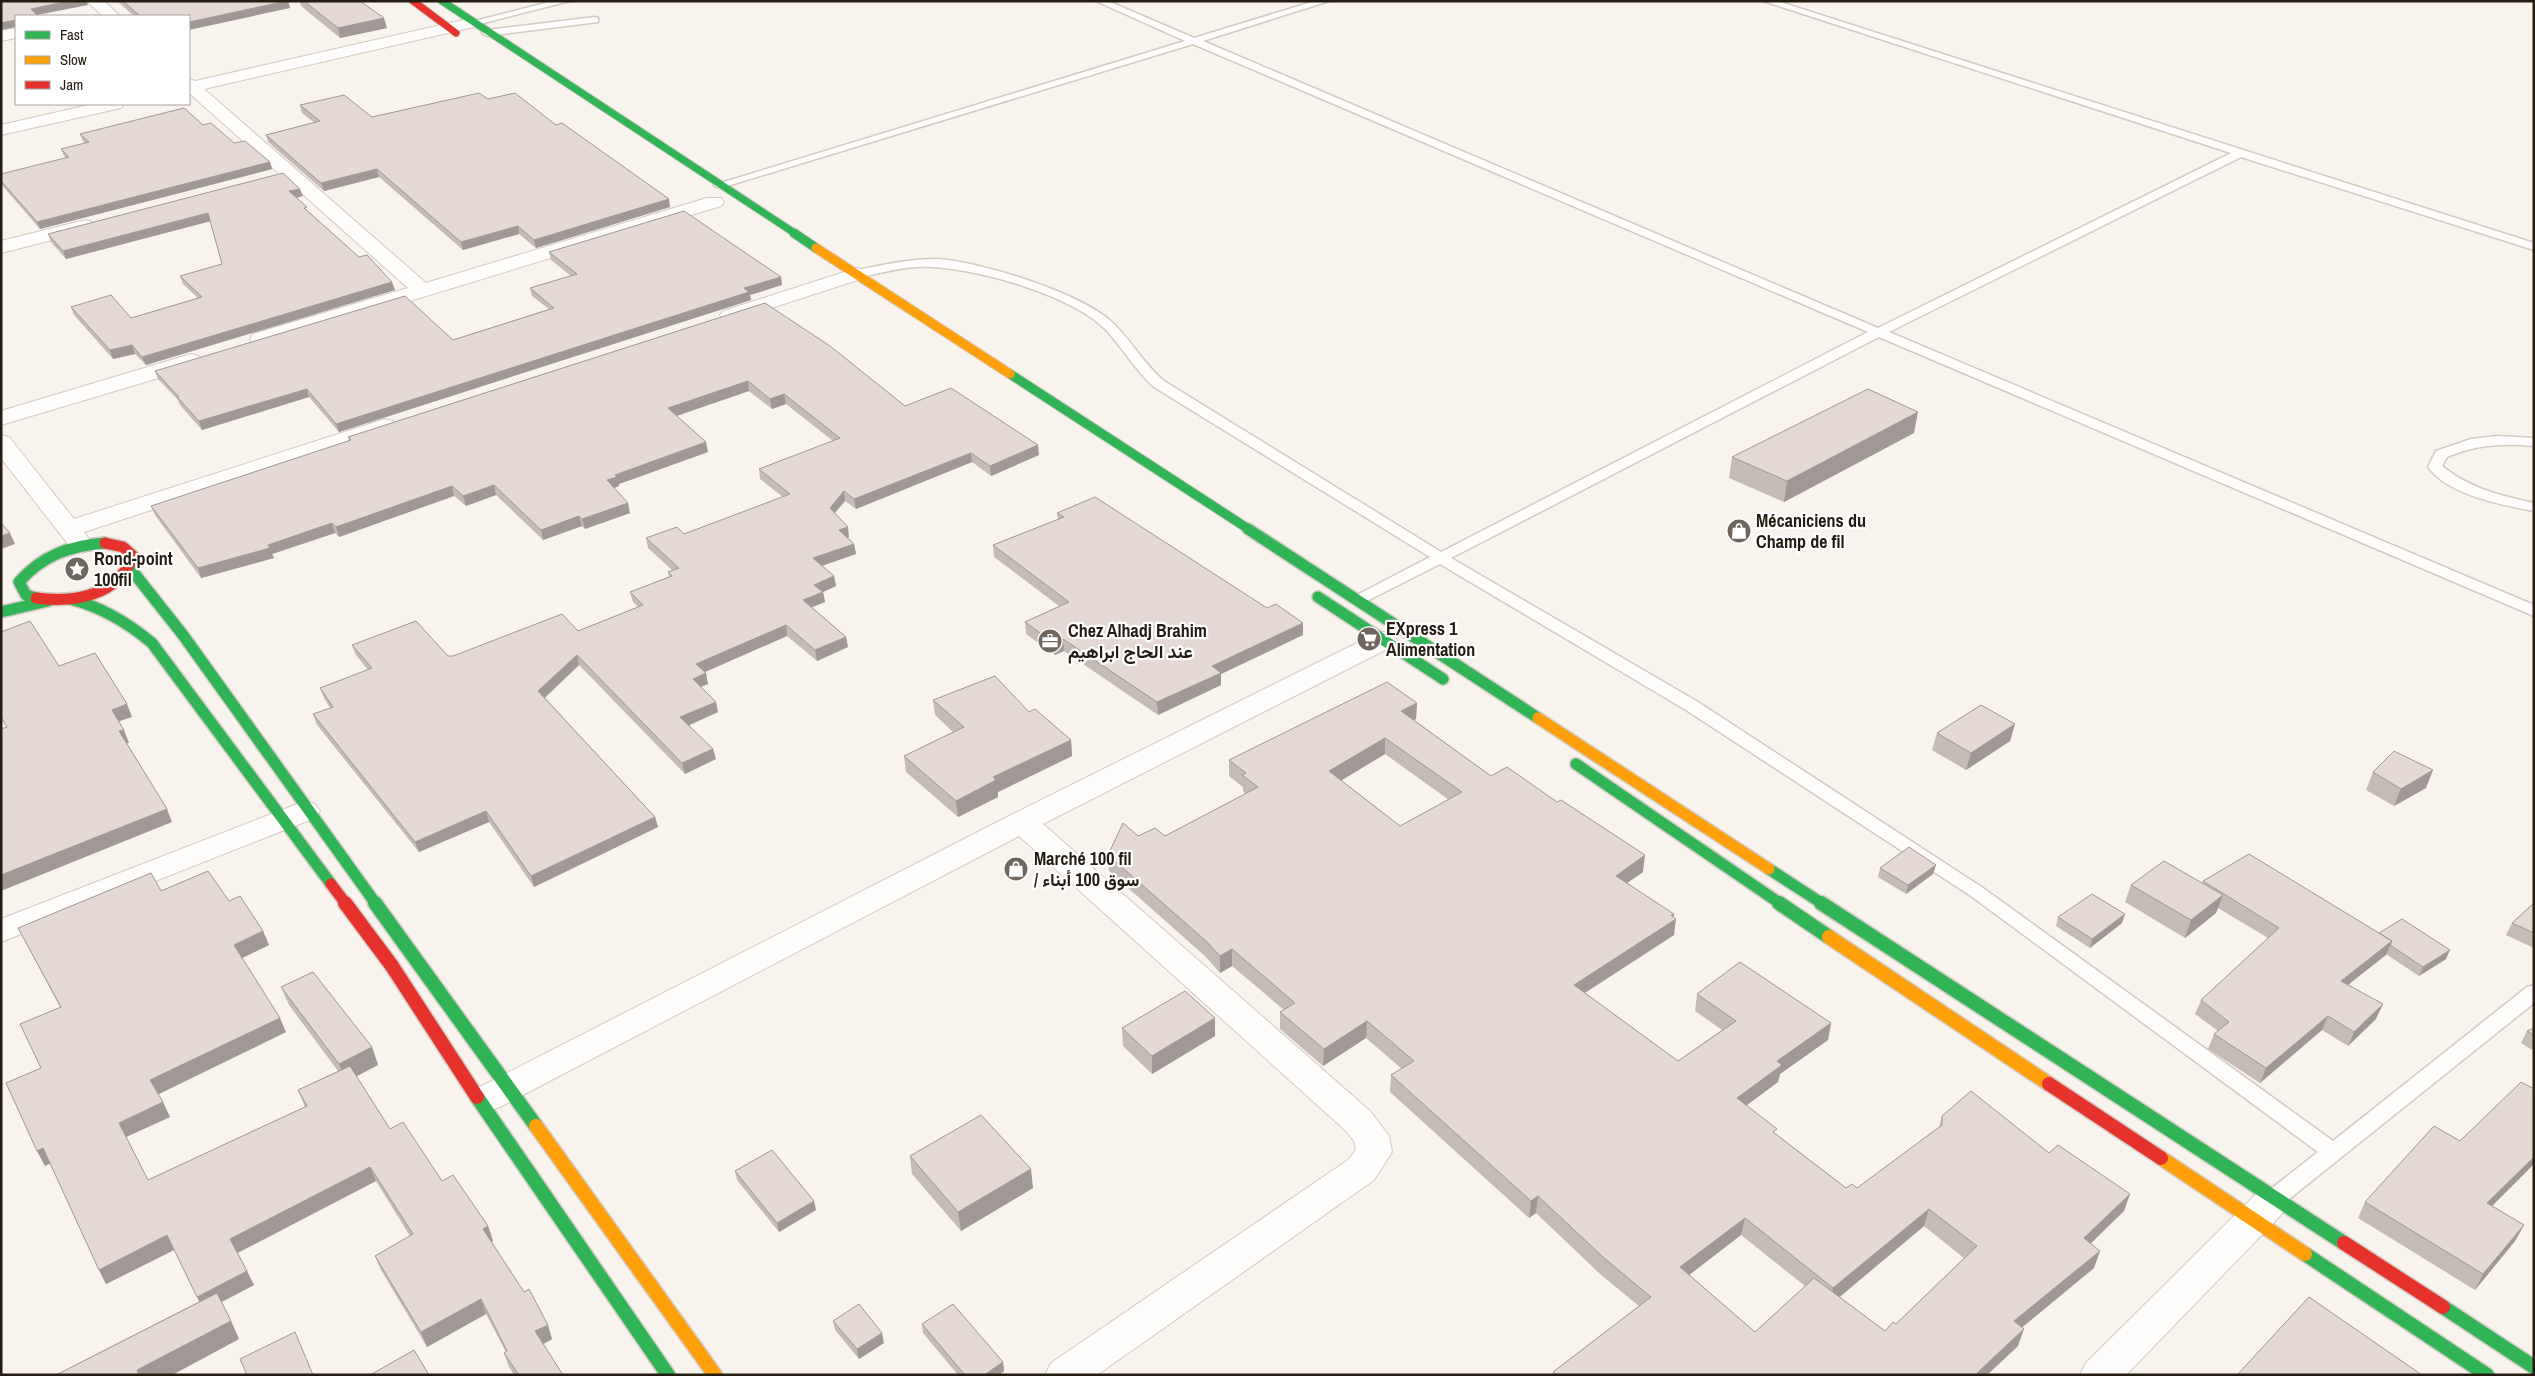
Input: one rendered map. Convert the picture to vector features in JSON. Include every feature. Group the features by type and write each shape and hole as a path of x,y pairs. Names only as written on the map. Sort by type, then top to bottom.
{"street":[{"path":"94,1 106,15"},
{"path":"413,1 466,40"},
{"path":"442,1 713,196 840,279 1358,600 2264,1209 2486,1375"},
{"path":"190,86 472,23"},
{"path":"1,36 15,33"},
{"path":"190,86 291,172 422,290"},
{"path":"1,130 111,105"},
{"path":"272,177 291,172"},
{"path":"244,344 422,290 713,196"},
{"path":"1,247 98,222"},
{"path":"711,320 840,279"},
{"path":"1,418 207,356"},
{"path":"9,578 75,536 409,418"},
{"path":"1,442 75,536 123,547 133,556 130,568 122,578 108,587 70,599 16,607 1,612"},
{"path":"31,565 19,582 26,595 50,601"},
{"path":"130,568 183,635 480,1102 668,1375"},
{"path":"1309,591 1450,683"},
{"path":"70,599 98,604 112,610 126,619 152,643 296,814 509,1088 715,1375"},
{"path":"480,1102 1022,822 1384,640"},
{"path":"1565,757 1868,964 2264,1209 2534,1367"},
{"path":"1,931 296,814"},
{"path":"1022,822 1358,1121 1371,1136 1374,1152 1361,1170 1065,1375"},
{"path":"2100,1375 2264,1209"}],"lane":[{"path":"472,23 566,1"},
{"path":"1100,1 2534,612"},
{"path":"713,196 1191,41 1325,1"},
{"path":"1767,1 2532,246"},
{"path":"488,33 595,20"},
{"path":"1358,600 1879,332 2240,153"},
{"path":"840,279 915,263 938,262 1045,289 1090,312 1109,326 1145,372 1159,384 1441,558 1692,706 1977,892 2333,1152"},
{"path":"2534,442 2500,438 2468,443 2441,454 2434,467 2448,479 2476,493 2534,508"},
{"path":"2264,1209 2534,992"}],"building":[{"path":"1,1 69,1 31,9 37,15 15,15 15,20 1,23"},
{"path":"123,1 287,1 190,22 190,15 139,15"},
{"path":"304,1 360,1 384,18 338,28"},
{"path":"479,93 488,99 515,93 556,125 562,123 669,199 534,240 518,226 461,242 377,169 321,183 266,135 320,121 300,105 344,95 372,117"},
{"path":"184,108 203,125 211,123 234,143 245,141 270,162 37,222 1,181 1,174 69,157 61,149 89,142 80,134"},
{"path":"283,173 300,189 289,191 307,207 304,208 359,257 367,255 392,282 142,357 132,345 110,350 71,307 111,295 131,318 202,297 180,276 222,264 208,213 63,251 48,234"},
{"path":"684,211 781,277 744,288 749,292 336,424 307,389 199,421 155,371 405,296 453,340 554,308 530,288 577,274 549,252"},
{"path":"765,303 830,346 905,406 951,388 1038,445 990,466 971,453 854,499 844,491 830,508 848,527 839,530 854,544 813,558 834,576 814,585 823,592 803,600 846,637 815,650 786,625 696,664 706,673 693,679 716,702 680,717 713,749 682,763 577,655 538,691 655,817 531,876 486,811 415,842 313,714 333,707 320,688 372,668 352,645 416,621 448,656 453,656 562,614 578,631 643,605 630,592 672,576 668,572 679,568 646,538 677,527 684,534 790,494 759,469 840,438 784,394 770,399 748,381 668,408 706,442 615,475 617,477 607,480 628,503 582,519 579,516 541,530 494,485 463,496 452,486 336,527 332,523 268,545 270,548 198,568 151,506 351,440 348,437"},
{"path":"1868,389 1918,412 1787,481 1732,457"},
{"path":"1095,497 1267,608 1276,604 1303,623 1212,666 1221,673 1157,702 1063,639 1054,643 1025,622 1069,602 993,545 1064,517 1057,513"},
{"path":"1,523 10,533 1,536"},
{"path":"30,621 59,666 95,653 127,704 112,710 124,730 119,731 167,809 1,875 1,729 7,727 1,717 1,632"},
{"path":"995,676 1029,712 1035,709 1071,740 993,777 996,780 956,801 904,756 964,727 933,700"},
{"path":"1387,682 1417,703 1401,711 1491,776 1507,767 1557,802 1561,800 1645,855 1616,876 1674,914 1671,915 1676,919 1574,985 1678,1061 1736,1021 1697,994 1740,962 1831,1023 1777,1061 1782,1065 1737,1098 1777,1129 1773,1132 1846,1188 1852,1184 1857,1188 1942,1125 1942,1116 1971,1091 2049,1153 2058,1145 2130,1194 2084,1238 2100,1251 2014,1321 2024,1329 1977,1373 1979,1375 1557,1375 1553,1372 1651,1297 1603,1257 1538,1196 1531,1201 1391,1075 1414,1061 1367,1021 1324,1049 1280,1012 1295,1003 1232,949 1220,956 1206,941 1108,855 1123,823 1138,836 1155,828 1165,836 1258,787 1242,775 1246,773 1229,760","holes":["1385,738 1462,792 1400,826 1329,771","1929,1209 1977,1246 1896,1324 1893,1322 1885,1331 1814,1278 1755,1332 1680,1267 1745,1218 1833,1288"]},
{"path":"1981,705 2015,724 1971,753 1937,733"},
{"path":"2394,751 2433,770 2401,789 2373,772"},
{"path":"1909,847 1936,865 1908,885 1880,868"},
{"path":"2249,854 2392,941 2341,981 2383,1004 2354,1032 2328,1016 2266,1068 2214,1034 2229,1022 2201,1000 2279,928 2203,881"},
{"path":"2164,861 2223,895 2191,920 2131,885"},
{"path":"208,871 229,901 240,896 263,931 234,945 280,1018 150,1080 163,1102 119,1123 148,1180 307,1106 298,1090 350,1066 390,1129 403,1122 442,1181 453,1175 488,1226 483,1229 524,1292 529,1289 548,1325 535,1331 563,1375 519,1375 504,1353 507,1351 481,1299 421,1332 375,1256 413,1234 370,1167 230,1239 247,1271 197,1297 167,1235 99,1270 43,1148 37,1151 6,1083 41,1068 20,1024 61,1007 18,928 151,873 161,891"},
{"path":"2092,894 2125,914 2092,939 2058,917"},
{"path":"2534,903 2534,933 2512,923"},
{"path":"2402,919 2450,950 2423,967 2390,945 2392,941 2379,933"},
{"path":"313,972 372,1047 339,1064 281,987"},
{"path":"1185,991 1215,1018 1152,1056 1122,1028"},
{"path":"2534,1028 2534,1035 2527,1031"},
{"path":"2521,1082 2534,1089 2534,1157 2487,1203 2524,1225 2483,1274 2365,1202 2434,1126 2460,1141"},
{"path":"981,1115 1031,1169 958,1212 910,1156"},
{"path":"772,1150 814,1201 777,1223 735,1171"},
{"path":"217,1293 231,1321 137,1370 139,1375 56,1375"},
{"path":"2309,1297 2422,1375 2237,1375"},
{"path":"859,1304 882,1333 857,1349 833,1321"},
{"path":"953,1304 1003,1362 984,1375 965,1375 922,1324"},
{"path":"295,1332 313,1375 247,1375 240,1359"},
{"path":"414,1350 429,1375 370,1375"}],"traffic: fast":[{"path":"442,1 816,248"},
{"path":"1010,374 1538,718"},
{"path":"36,598 26,595 19,582 38,563 68,548 105,543"},
{"path":"130,568 183,635 536,1126"},
{"path":"1318,597 1443,679"},
{"path":"70,599 94,606 114,615 133,627 152,643 331,884"},
{"path":"1,612 48,601"},
{"path":"1576,764 1829,937"},
{"path":"1769,869 2344,1243"},
{"path":"477,1097 668,1375"},
{"path":"2305,1254 2487,1375"},
{"path":"2443,1307 2534,1367"}],"traffic: slow":[{"path":"816,248 1010,374"},
{"path":"1538,718 1769,869"},
{"path":"1829,937 2049,1084"},
{"path":"536,1126 715,1375"},
{"path":"2161,1158 2305,1254"}],"traffic: jam":[{"path":"413,1 456,33"},
{"path":"36,598 49,600 79,598 108,588 119,580 128,569 133,556 123,547 105,543"},
{"path":"331,884 392,966 477,1097"},
{"path":"2049,1084 2161,1158"},
{"path":"2344,1243 2443,1307"}],"place":[{"name":"Mécaniciens du Champ de fil","path":"1739,531"},
{"name":"Rond-point 100fil","path":"77,569"},
{"name":"EXpress 1 Alimentation","path":"1369,639"},
{"name":"Chez Alhadj Brahim عند الحاج ابراهيم","path":"1050,641"},
{"name":"Marché 100 fil / سوق 100 أبناء","path":"1016,869"}]}
